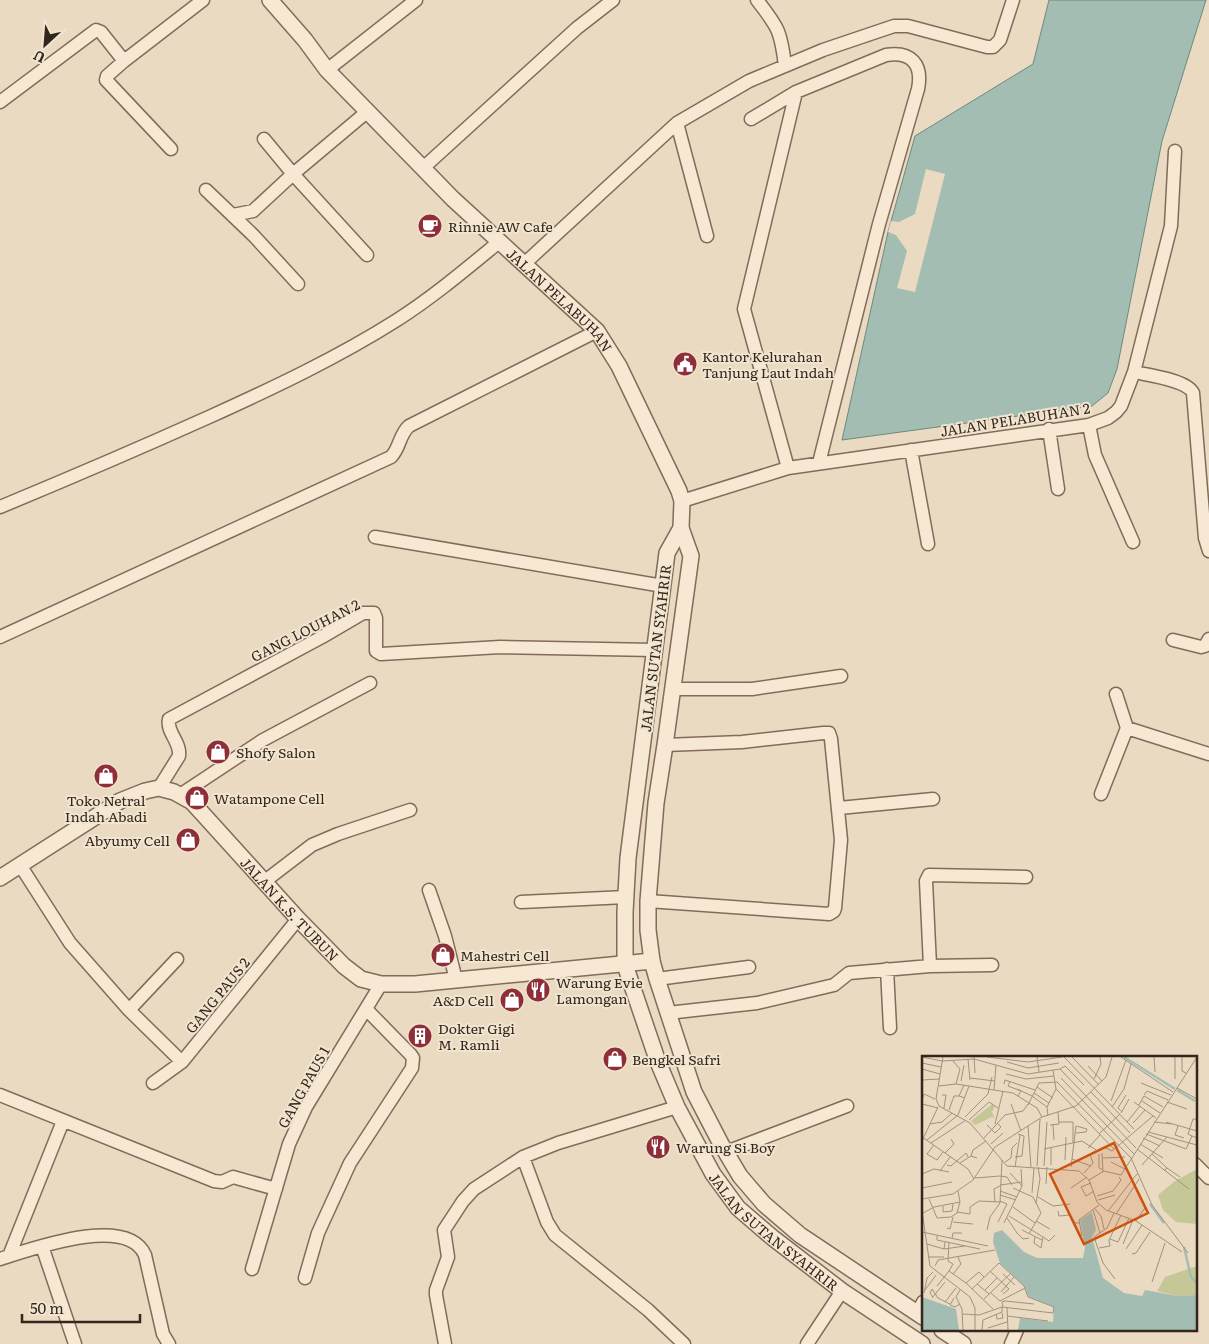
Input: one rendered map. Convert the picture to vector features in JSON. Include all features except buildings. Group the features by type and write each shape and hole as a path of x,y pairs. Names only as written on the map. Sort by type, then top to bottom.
{"street":[{"path":"171,149 106,80 107,76 124,61 203,0"},
{"path":"327,70 416,0"},
{"path":"423,168 577,28 613,0"},
{"path":"757,0 779,31 785,66"},
{"path":"524,264 677,122 749,81 823,50 894,26 908,26 993,47 1000,40 1013,0"},
{"name":"JALAN PELABUHAN","path":"274,1 327,70 499,242 597,331 619,366 679,491 682,501 681,528"},
{"path":"0,102 96,30 101,32 124,61"},
{"path":"751,119 796,92 886,55 897,53 910,58 918,67 921,78 879,224 819,463"},
{"path":"788,468 744,309 796,92"},
{"path":"233,215 253,211 293,174 368,111"},
{"path":"677,122 707,236"},
{"path":"264,139 293,174 368,255"},
{"name":"JALAN PELABUHAN 2","path":"682,501 788,468 1049,429 1089,425 1108,418 1121,406 1134,372 1171,226 1175,151"},
{"path":"206,190 254,236 298,284"},
{"path":"253,211 254,236"},
{"path":"0,507 136,450 280,385 346,351 398,320 439,292 499,242"},
{"path":"0,636 391,457 403,433 409,426 597,331"},
{"path":"1134,372 1183,384 1193,392 1205,538 1209,551"},
{"path":"1089,425 1095,456 1132,542"},
{"path":"1049,429 1058,489"},
{"path":"911,450 928,544"},
{"name":"JALAN SUTAN SYAHRIR","path":"681,528 667,553 628,858 625,965 658,1062 677,1107 712,1174 738,1208 773,1238 842,1291 922,1344"},
{"name":"JALAN SUTAN SYAHRIR","path":"681,528 691,556 656,803 648,901 648,930 652,961 657,979 694,1092 740,1176 764,1204 800,1235 921,1311"},
{"path":"375,537 663,586"},
{"name":"GANG LOUHAN 2","path":"159,788 179,756 180,751 168,726 169,719 363,613 374,613 376,618 376,651 381,654 500,647 655,650"},
{"path":"1173,640 1201,647 1205,646 1209,639"},
{"path":"672,689 752,689 841,676"},
{"path":"180,795 263,740 370,683"},
{"path":"1101,794 1127,728 1116,694"},
{"path":"1127,728 1209,754"},
{"path":"648,901 832,913 835,908 841,840 831,739 827,732 742,742 665,745"},
{"path":"0,878 120,801 145,791 159,788"},
{"name":"JALAN K.S. TUBUN","path":"159,788 174,792 192,802 298,920 344,966 361,979 381,984 415,984 652,961"},
{"path":"839,808 933,799"},
{"path":"265,882 312,845 338,834 410,810"},
{"path":"20,865 70,943 129,1010 182,1062"},
{"path":"930,966 926,881 929,875 1026,877"},
{"path":"429,890 445,936 456,980"},
{"path":"522,902 626,897"},
{"name":"GANG PAUS 2","path":"153,1083 182,1062 298,920"},
{"path":"129,1010 177,959"},
{"path":"668,1013 757,1003 834,985 849,974 930,966 992,965"},
{"path":"657,979 749,967"},
{"path":"887,969 890,1028"},
{"name":"GANG PAUS 1","path":"252,1269 289,1144 306,1107 381,984"},
{"path":"305,1278 318,1233 350,1163 413,1063 410,1055 366,1008"},
{"path":"0,1095 62,1122 214,1181 222,1182 232,1177 276,1189"},
{"path":"726,1152 847,1106"},
{"path":"446,1344 436,1290 448,1257 444,1230 463,1201 474,1189 523,1157 558,1143 677,1107"},
{"path":"4,1257 62,1122"},
{"path":"523,1157 547,1222 555,1235 648,1310 684,1344"},
{"path":"1196,1165 1209,1178"},
{"path":"4,1257 92,1235 131,1240 142,1249 145,1255 163,1334 169,1344"},
{"path":"42,1246 75,1344"},
{"path":"807,1344 842,1291"},
{"path":"945,1332 963,1344"},
{"path":"1011,1344 1016,1332"}],"shaded area":[{"path":"1049,0 1206,0 1162,141 1117,369 1108,393 1092,406 842,440 888,232 915,136 1033,64"}],"pier":[{"path":"926,169 945,174 915,292 897,288 907,251 896,235 888,232 891,221 899,222 915,214"}],"place":[{"name":"Rinnie AW Cafe","path":"430,226"},
{"name":"Kantor Kelurahan Tanjung Laut Indah","path":"685,364"},
{"name":"Shofy Salon","path":"218,752"},
{"name":"Toko Netral Indah Abadi","path":"106,776"},
{"name":"Watampone Cell","path":"197,798"},
{"name":"Abyumy Cell","path":"188,840"},
{"name":"Mahestri Cell","path":"443,955"},
{"name":"Warung Evie Lamongan","path":"538,990"},
{"name":"A&D Cell","path":"512,1000"},
{"name":"Dokter Gigi M. Ramli","path":"420,1036"},
{"name":"Bengkel Safri","path":"615,1059"},
{"name":"Warung Si Boy","path":"658,1147"}]}
